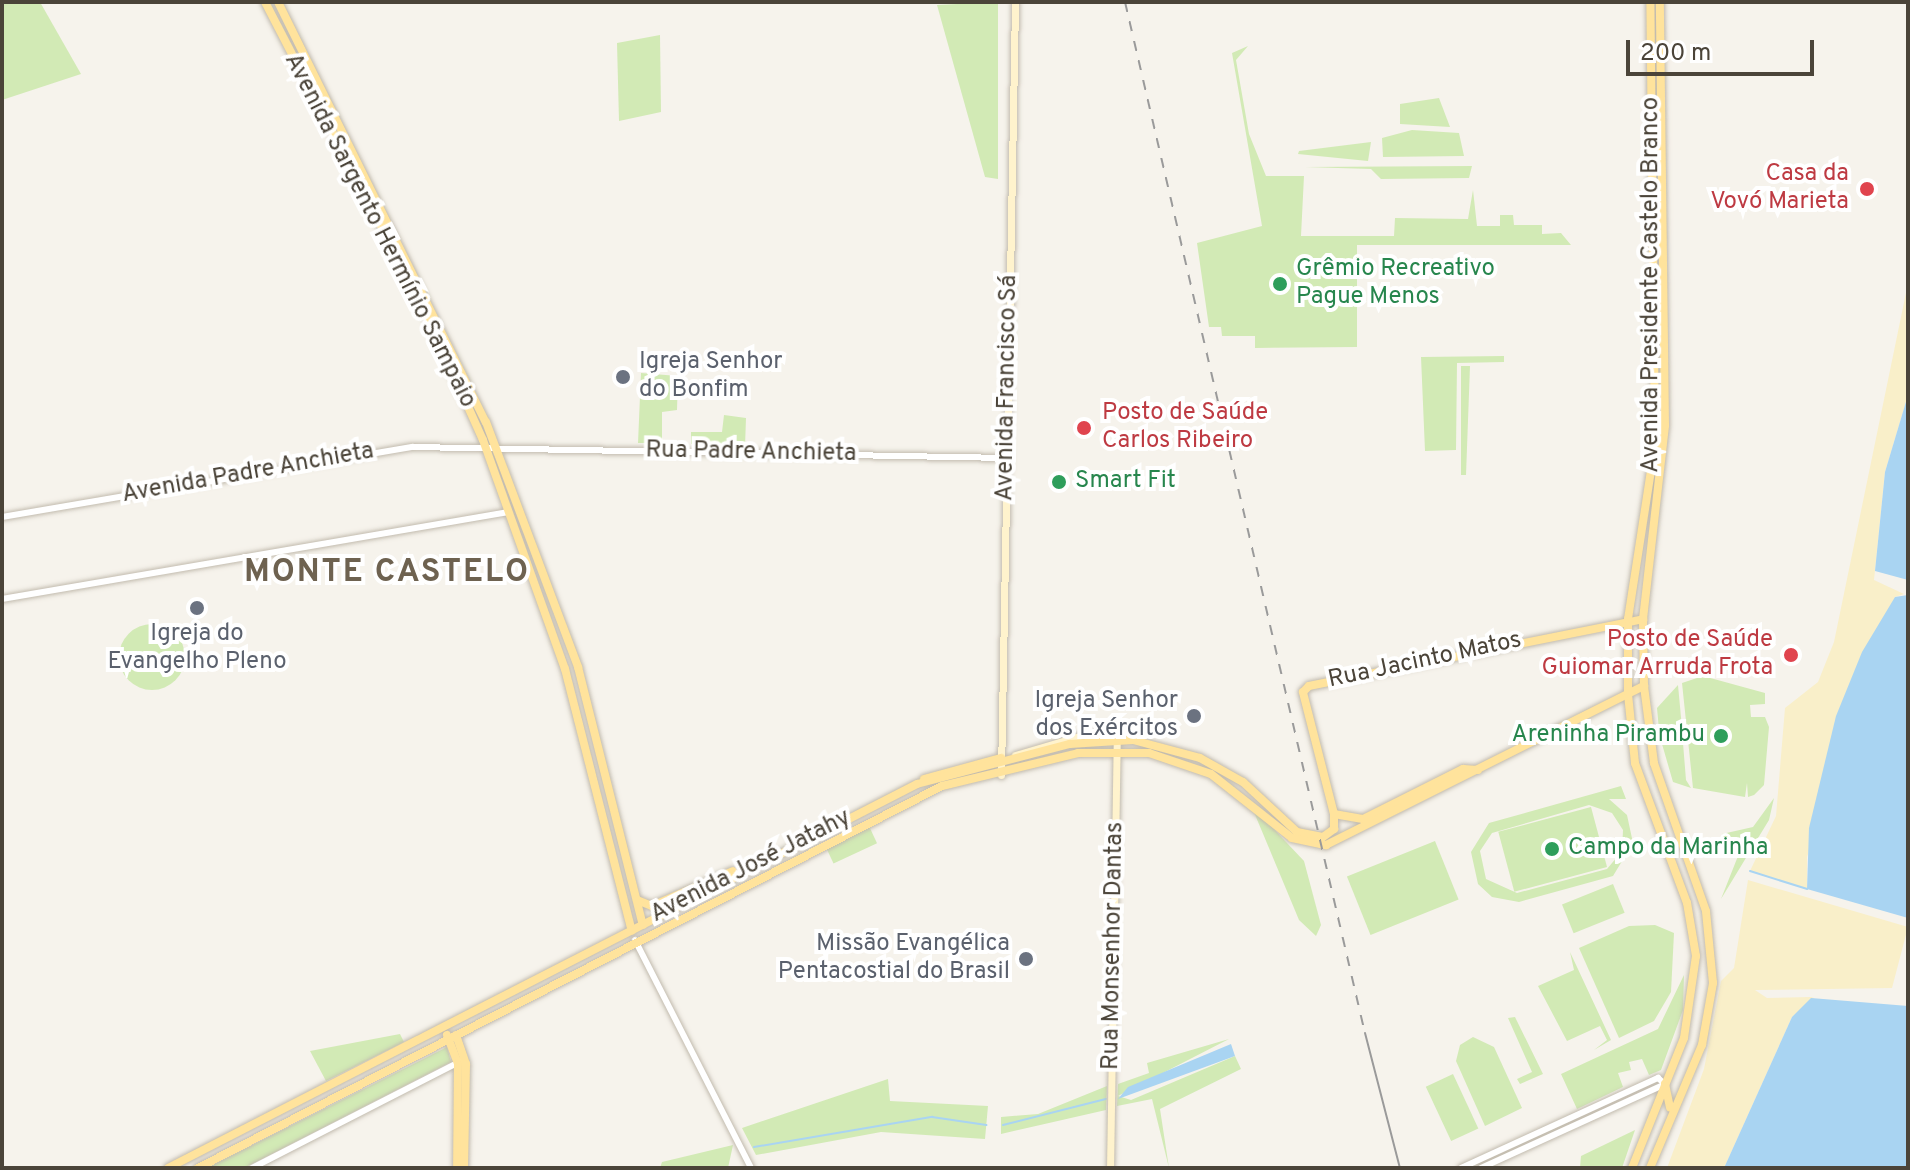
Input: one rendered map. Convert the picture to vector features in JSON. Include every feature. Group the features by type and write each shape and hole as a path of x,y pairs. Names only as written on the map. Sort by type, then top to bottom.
{"main road":[{"name":"Avenida Sargento Hermínio Sampaio","path":"265,2 425,311 485,448 579,717 635,939"},
{"name":"Avenida Sargento Hermínio Sampaio","path":"278,2 435,309 496,448 578,667 645,934"},
{"name":"Avenida Francisco Sá","path":"1001,766 1015,2"},
{"name":"Avenida Presidente Castelo Branco","path":"1632,1168 1684,1038 1695,978 1690,914 1646,801 1628,694 1628,619 1651,492 1660,301 1650,2"},
{"name":"Avenida Presidente Castelo Branco","path":"1650,1168 1690,1073 1713,979 1706,911 1654,763 1644,686 1643,619 1662,493 1660,2"},
{"path":"1651,492 1662,493"},
{"name":"Rua Jacinto Matos","path":"1334,814 1303,692 1317,682 1628,619 1643,619"},
{"path":"1334,814 1363,819 1463,769 1478,770 1644,686"},
{"name":"Rua Monsenhor Dantas","path":"1074,735 1117,725 1110,1168"},
{"path":"1001,766 1074,735 1091,741"},
{"name":"Avenida José Jatahy","path":"198,1168 803,853 942,786 1001,766 1091,741 1117,744 1212,764 1302,834 1330,834 1334,814"},
{"name":"Avenida José Jatahy","path":"168,1168 531,982 741,869 945,768 1001,766 1117,744 1197,767 1242,793 1292,838 1334,843 1478,770"},
{"path":"821,831 825,842"},
{"path":"798,842 806,846 803,853"},
{"path":"637,900 652,906 741,869"},
{"path":"1695,978 1713,979"},
{"path":"531,982 537,992"},
{"path":"444,1027 452,1036 462,1061 464,1168"},
{"path":"457,1168 462,1061"},
{"path":"1667,1123 1672,1093 1665,1084 1690,1073"}],"street":[{"name":"Avenida Padre Anchieta","path":"2,517 396,449 496,448"},
{"name":"Rua Padre Anchieta","path":"496,448 1006,458"},
{"path":"2,599 509,512"},
{"name":"Avenida Sargento Hermínio Sampaio","path":"635,939 751,1168"},
{"path":"252,1168 462,1061"},
{"path":"1461,1168 1658,1078 1665,1084 1481,1168"}],"green space":[{"path":"4,2 40,2 81,74 2,100"},
{"path":"998,2 998,179 985,177 937,5"},
{"path":"660,35 661,112 619,121 617,43"},
{"name":"Grêmio Recreativo Pague Menos","path":"1248,46 1236,60 1249,134 1266,176 1304,176 1301,236 1394,236 1395,218 1468,219 1473,190 1477,226 1500,226 1500,215 1513,215 1514,225 1542,225 1542,234 1561,233 1571,245 1357,245 1357,347 1255,348 1255,336 1222,336 1221,327 1209,327 1197,243 1262,226 1232,53"},
{"path":"1439,98 1450,127 1400,124 1400,104"},
{"path":"1412,130 1459,133 1464,156 1383,157 1382,138"},
{"path":"1371,142 1368,161 1298,154 1299,151"},
{"path":"1472,166 1469,178 1381,179 1371,169 1305,167"},
{"path":"1504,356 1504,362 1457,363 1456,450 1425,451 1421,357"},
{"path":"1461,366 1470,366 1466,475 1461,475"},
{"path":"641,373 678,376 677,410 662,412 662,443 638,443"},
{"path":"724,415 746,418 745,447 691,444 691,432 722,432"},
{"path":"146,624 158,624 170,629 180,639 185,657 183,670 170,685 158,690 146,690 134,685 124,675 119,663 119,651 124,639 134,629"},
{"name":"Areninha Pirambu","path":"1703,676 1765,693 1765,704 1750,705 1751,717 1765,717 1769,727 1764,785 1754,795 1748,797 1747,783 1745,797 1693,788 1682,683"},
{"path":"1678,685 1683,739 1660,741 1657,708"},
{"path":"1683,743 1686,780 1691,788 1673,782 1662,744"},
{"path":"1621,786 1626,799 1609,799 1627,815 1633,843 1613,876 1519,902 1492,897 1478,884 1471,852 1489,823","holes":["1589,805 1612,813 1623,830 1622,851 1607,869 1517,893 1486,879 1480,851 1492,833"]},
{"path":"1774,798 1769,820 1721,899 1740,851 1725,848 1722,834 1753,827"},
{"path":"1251,805 1304,861 1321,925 1316,936 1299,920"},
{"name":"Campo da Marinha","path":"1591,807 1607,867 1514,892 1498,832"},
{"path":"869,826 877,843 834,864 825,846"},
{"path":"1435,841 1459,899 1371,935 1347,877"},
{"path":"1613,884 1625,913 1574,933 1562,905"},
{"path":"1655,925 1674,933 1671,992 1654,1021 1619,1038 1579,948 1629,926"},
{"path":"1570,952 1611,1040 1594,1050 1607,1040 1600,1026 1567,1041 1538,986 1574,970"},
{"path":"1684,975 1683,1010 1661,1070 1649,1075 1642,1059 1629,1062 1631,1070 1618,1073 1623,1087 1577,1109 1561,1074 1658,1029"},
{"path":"1515,1017 1543,1074 1520,1084 1517,1079 1532,1072 1508,1018"},
{"path":"400,1034 404,1042 326,1081 310,1051"},
{"path":"1473,1037 1494,1047 1522,1108 1485,1126 1456,1061 1460,1045"},
{"path":"1229,1039 1118,1096 1131,1100 1235,1056 1241,1069 1160,1109 1169,1168 1152,1099 1117,1106 1118,1084 1149,1073 1147,1063"},
{"path":"447,1047 451,1062 244,1168 207,1168"},
{"path":"1453,1074 1478,1128 1451,1141 1426,1087"},
{"path":"888,1079 890,1101 988,1106 985,1139 881,1132 756,1155 742,1128"},
{"path":"1107,1086 1106,1110 1001,1134 1001,1117 1038,1114"},
{"path":"1635,1130 1622,1168 1580,1168 1581,1156"},
{"path":"733,1145 728,1168 660,1168 662,1162"}],"sand":[{"path":"1908,283 1908,395 1885,472 1874,580 1904,594 1895,597 1807,857 1807,889 1750,871 1776,816 1785,708 1818,682 1834,642"},
{"path":"1748,880 1908,927 1892,988 1755,990 1767,998 1814,998 1792,1017 1724,1168 1667,1168 1704,1069 1721,981 1734,968"}],"water":[{"path":"1908,395 1908,580 1875,571 1885,472"},
{"path":"1908,595 1908,918 1807,889 1809,828 1836,716 1862,652 1895,597"},
{"path":"1811,998 1908,1006 1908,1168 1724,1168 1792,1017"},
{"path":"1231,1044 1235,1056 1118,1099 1128,1087"}],"waterway":[{"path":"1750,871 1807,889"},
{"path":"1003,1125 1106,1099"},
{"path":"754,1147 932,1117 986,1125"}],"tram line":[{"path":"1365,1033 1400,1168"}],"railway":[{"path":"1125,2 1365,1033"}],"place":[{"name":"Casa da Vovó Marieta","path":"1867,189"},
{"name":"Grêmio Recreativo Pague Menos","path":"1280,284"},
{"name":"Igreja Senhor do Bonfim","path":"623,377"},
{"name":"Posto de Saúde Carlos Ribeiro","path":"1084,428"},
{"name":"Smart Fit","path":"1059,482"},
{"name":"Igreja do Evangelho Pleno","path":"197,608"},
{"name":"Posto de Saúde Guiomar Arruda Frota","path":"1791,655"},
{"name":"Igreja Senhor dos Exércitos","path":"1194,716"},
{"name":"Areninha Pirambu","path":"1721,736"},
{"name":"Campo da Marinha","path":"1552,849"},
{"name":"Missão Evangélica Pentacostial do Brasil","path":"1026,959"}],"district":[{"name":"MONTE CASTELO","path":"387,573"}]}
